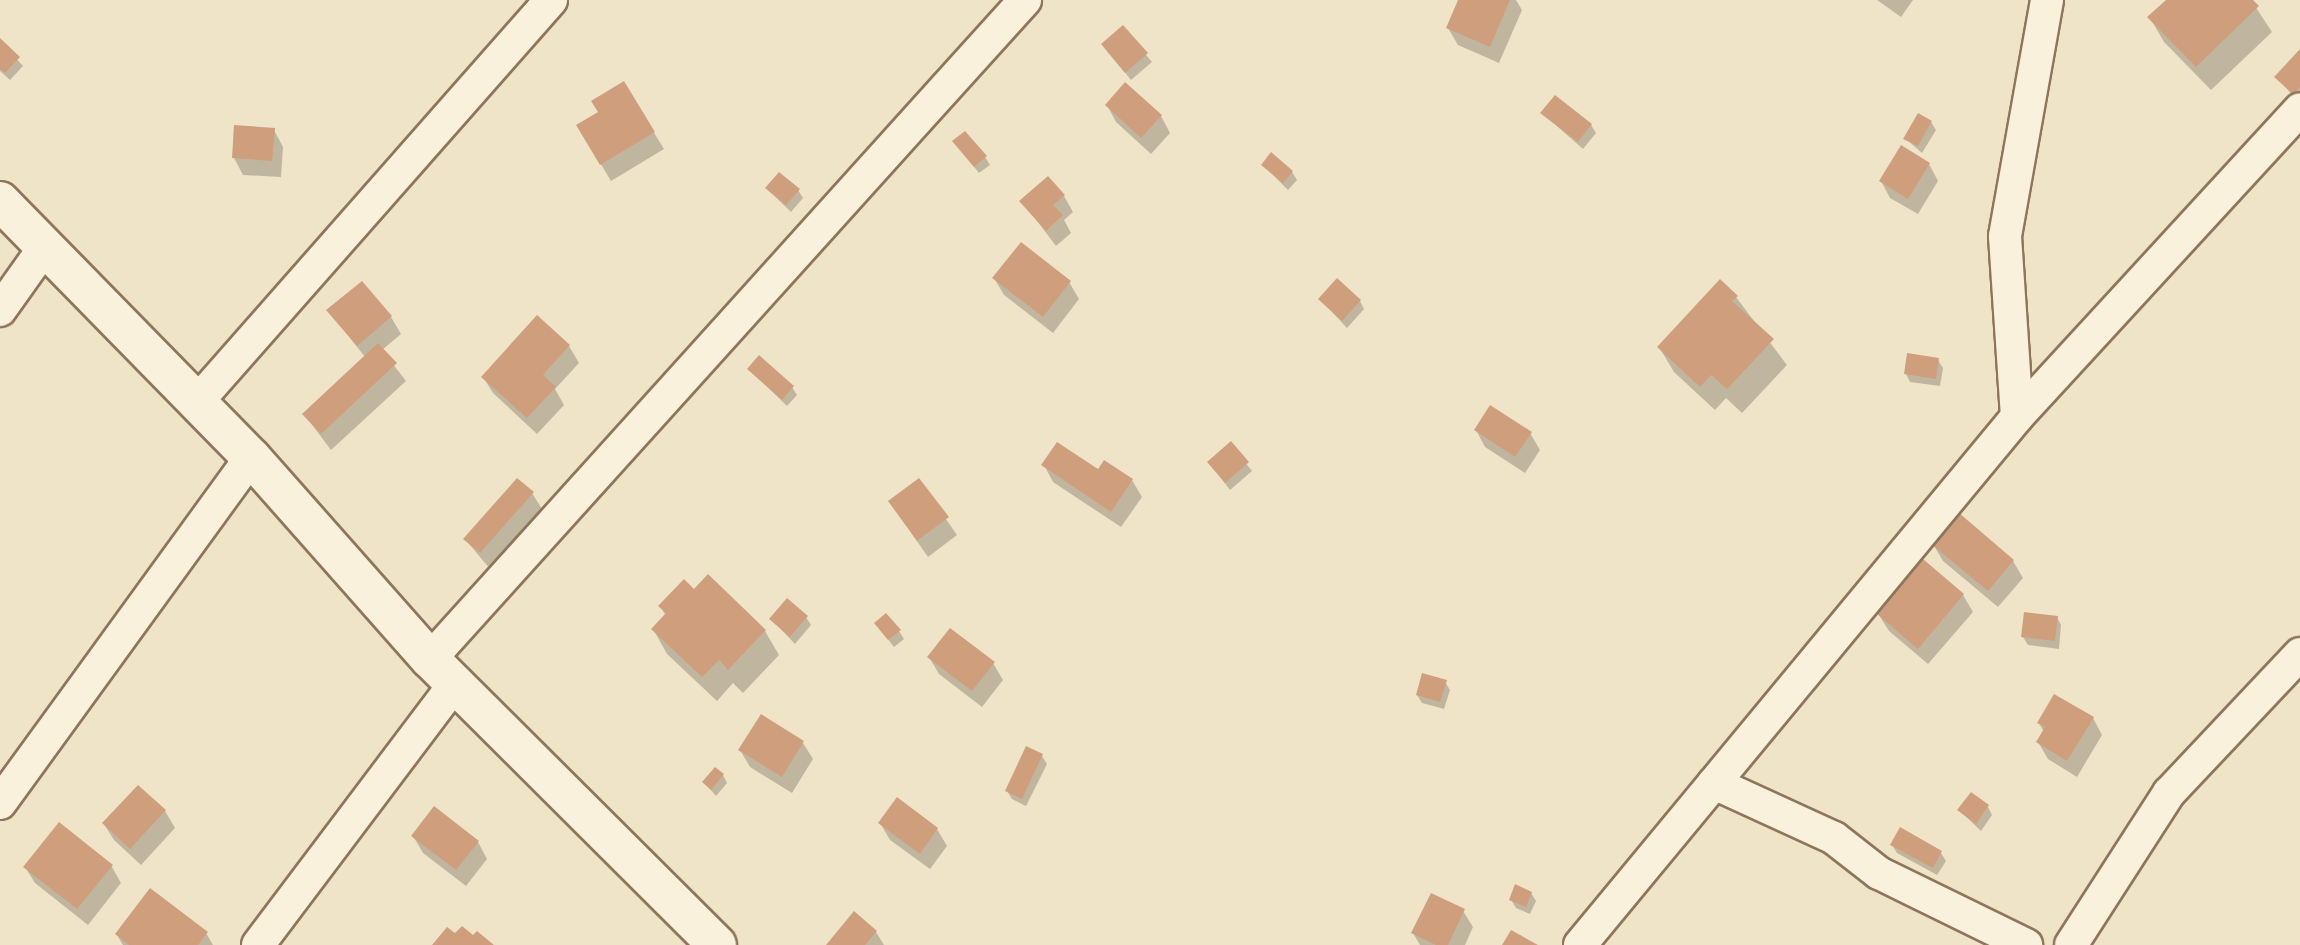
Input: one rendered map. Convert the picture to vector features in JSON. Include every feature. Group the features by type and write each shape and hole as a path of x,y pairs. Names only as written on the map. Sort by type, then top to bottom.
{"street":[{"path":"196,403 551,0"},
{"path":"258,945 442,671 1025,0"},
{"path":"2017,418 2005,236 2047,0"},
{"path":"1580,945 2017,418 2300,109"},
{"path":"0,201 251,457 442,671 717,945"},
{"path":"0,310 44,248"},
{"path":"0,803 251,457"},
{"path":"2071,945 2169,793 2300,654"},
{"path":"1714,783 1834,838 1879,873 2026,945"}],"building":[{"path":"1458,0 1510,0 1490,47 1446,28"},
{"path":"2166,0 2253,0 2259,6 2196,67 2147,17"},
{"path":"1123,25 1148,53 1125,73 1101,44"},
{"path":"0,38 20,57 5,73 0,69"},
{"path":"2300,49 2300,87 2293,94 2274,77"},
{"path":"624,81 655,132 600,165 576,125 598,112 591,101"},
{"path":"1125,82 1162,115 1141,138 1105,105"},
{"path":"1555,95 1592,124 1578,142 1540,113"},
{"path":"1918,113 1932,121 1918,146 1903,139"},
{"path":"234,125 275,128 272,161 232,158"},
{"path":"965,131 987,156 974,167 952,141"},
{"path":"1901,145 1930,163 1908,199 1879,181"},
{"path":"1271,152 1293,171 1283,183 1261,165"},
{"path":"779,172 800,189 786,205 765,188"},
{"path":"1048,176 1065,195 1053,205 1063,215 1046,231 1019,201"},
{"path":"1021,242 1071,281 1043,317 992,278"},
{"path":"1337,278 1361,300 1342,321 1318,299"},
{"path":"1720,279 1738,296 1732,301 1774,339 1727,389 1711,375 1700,387 1657,347"},
{"path":"362,281 392,316 357,346 326,310"},
{"path":"537,315 570,345 543,375 556,387 527,418 481,377"},
{"path":"378,343 397,363 321,434 302,414"},
{"path":"1907,353 1939,358 1936,379 1904,374"},
{"path":"759,355 794,386 782,400 747,369"},
{"path":"1490,405 1532,432 1515,457 1474,430"},
{"path":"1231,441 1249,462 1225,483 1207,462"},
{"path":"1057,442 1098,469 1104,460 1133,479 1111,512 1041,465"},
{"path":"517,478 534,492 480,553 463,539"},
{"path":"919,478 949,517 917,541 888,501"},
{"path":"1958,512 2014,560 1988,591 1931,544"},
{"path":"1923,559 1964,594 1918,649 1877,614"},
{"path":"708,574 766,630 728,670 719,660 702,677 651,629 666,613 658,606 684,579 694,589"},
{"path":"787,598 808,616 790,637 769,619"},
{"path":"2024,612 2058,616 2055,641 2021,637"},
{"path":"886,613 901,630 888,640 874,623"},
{"path":"950,628 995,662 972,691 927,657"},
{"path":"1422,673 1447,680 1440,702 1416,695"},
{"path":"2054,694 2094,717 2067,761 2036,742 2045,727 2037,723"},
{"path":"761,714 804,741 782,777 738,750"},
{"path":"1026,746 1043,754 1022,799 1005,791"},
{"path":"715,767 724,774 711,790 702,782"},
{"path":"138,785 166,810 130,849 102,823"},
{"path":"1971,792 1989,805 1976,824 1957,810"},
{"path":"897,797 938,828 920,854 878,823"},
{"path":"434,806 479,841 456,870 411,836"},
{"path":"59,822 113,865 77,909 23,867"},
{"path":"1900,827 1942,851 1933,868 1890,845"},
{"path":"1515,884 1532,892 1526,907 1509,900"},
{"path":"150,888 208,932 198,945 129,945 115,934"},
{"path":"1431,893 1465,909 1448,945 1436,945 1411,933"},
{"path":"854,911 877,931 865,945 826,945"},
{"path":"462,926 473,935 477,931 494,945 432,945 447,927 455,933"},
{"path":"1511,930 1538,945 1502,945"}]}
